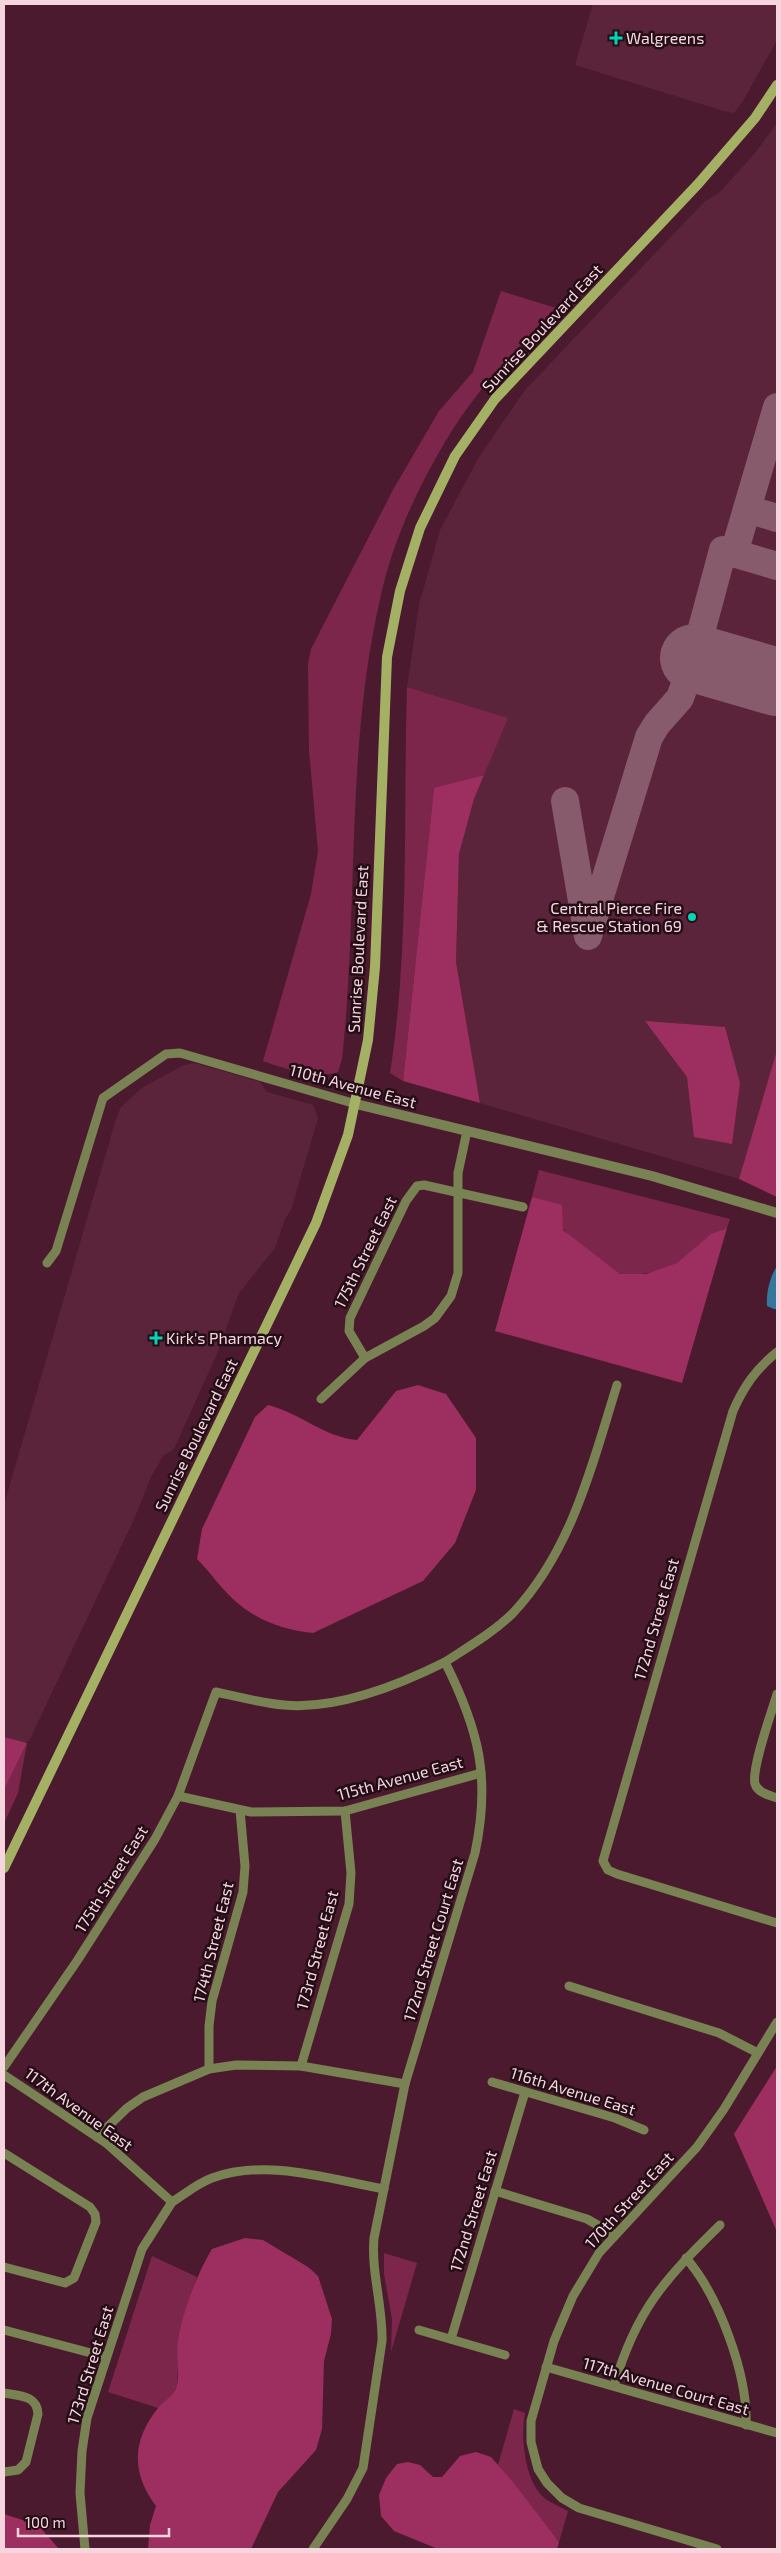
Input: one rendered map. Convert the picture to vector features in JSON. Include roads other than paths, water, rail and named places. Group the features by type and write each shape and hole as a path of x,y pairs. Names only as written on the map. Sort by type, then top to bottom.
{"main road":[{"name":"Sunrise Boulevard East","path":"4,1868 316,1223 341,1158 356,1104 368,1040 374,967 387,658 400,591 420,528 455,456 495,399 726,152 777,85"}],"street":[{"name":"110th Avenue East","path":"47,1263 56,1251 103,1098 166,1054 180,1053 356,1104 652,1176 777,1213"},
{"path":"321,1399 365,1358 435,1318 451,1296 458,1273 456,1191 467,1131"},
{"name":"175th Street East","path":"365,1358 349,1331 350,1318 406,1200 416,1186 424,1185 456,1191"},
{"path":"456,1191 522,1207"},
{"name":"172nd Street East","path":"777,1352 755,1372 746,1384 733,1411 604,1851 604,1866 616,1874 777,1923"},
{"path":"445,1662 512,1614 539,1580 570,1528 582,1498 617,1386"},
{"name":"175th Street East","path":"4,2067 127,1884 155,1839 178,1796 216,1692 272,1704 305,1706 368,1693 407,1681 445,1662"},
{"name":"172nd Street Court East","path":"314,2549 347,2499 363,2468 382,2341 382,2324 373,2255 374,2238 406,2084 476,1853 484,1802 480,1750 472,1721 445,1662"},
{"path":"777,1694 755,1772 756,1785 764,1793 777,1798"},
{"name":"115th Avenue East","path":"178,1796 240,1810 345,1811 405,1796 456,1778 481,1773"},
{"name":"174th Street East","path":"209,2069 209,2026 212,2001 243,1892 244,1866 240,1810"},
{"name":"173rd Street East","path":"301,2066 349,1904 351,1873 345,1811"},
{"path":"569,1986 719,2033 758,2053"},
{"name":"170th Street East","path":"718,2549 579,2508 562,2498 547,2483 534,2457 530,2428 546,2367 573,2296 585,2274 615,2235 697,2147 724,2109 777,2022"},
{"path":"97,2136 127,2108 143,2097 209,2069 236,2065 301,2066 406,2084"},
{"name":"117th Avenue East","path":"4,2074 97,2136 172,2202"},
{"name":"116th Avenue East","path":"492,2082 615,2118 644,2130"},
{"name":"172nd Street East","path":"451,2339 525,2092"},
{"path":"4,2153 90,2207 95,2214 96,2222 74,2278 65,2283 4,2268"},
{"path":"172,2202 211,2178 239,2171 280,2170 384,2189"},
{"path":"495,2191 587,2219 615,2235"},
{"name":"173rd Street East","path":"86,2549 80,2493 82,2451 87,2418 142,2249 172,2202"},
{"path":"614,2386 634,2328 666,2279 720,2225"},
{"path":"686,2258 705,2282 713,2297 745,2394 746,2425"},
{"path":"4,2330 106,2357"},
{"path":"419,2330 505,2355"},
{"name":"117th Avenue Court East","path":"546,2367 777,2433"},
{"path":"4,2393 29,2398 38,2407 38,2414 26,2462 18,2470 4,2472"}],"water":[{"path":"777,1266 777,1309 774,1309 767,1306 767,1295 770,1280"}],"place":[{"name":"Walgreens","path":"616,38"},
{"name":"Central Pierce Fire & Rescue Station 69","path":"692,917"},
{"name":"Kirk's Pharmacy","path":"156,1338"}]}
